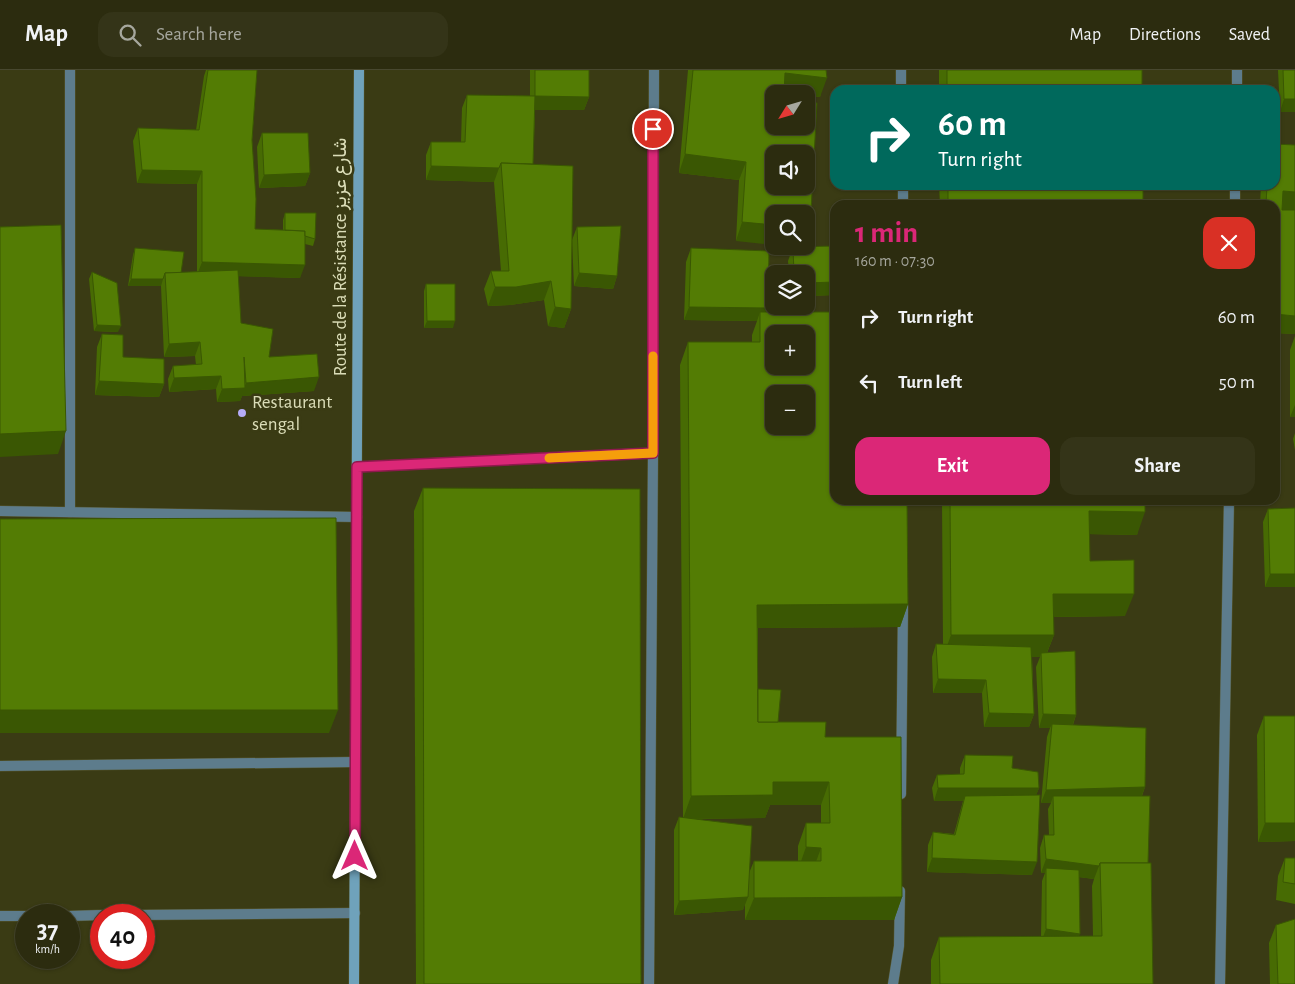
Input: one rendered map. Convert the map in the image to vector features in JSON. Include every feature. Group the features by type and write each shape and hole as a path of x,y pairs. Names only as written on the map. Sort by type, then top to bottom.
{"street":[{"path":"70,70 65,228 70,512"},
{"name":"Route de la Résistance شارع عزيز","path":"354,984 359,70"},
{"path":"649,984 654,70"},
{"path":"901,70 901,85"},
{"path":"1237,85 1238,70"},
{"path":"357,467 653,453"},
{"path":"1220,984 1230,505"},
{"path":"0,511 356,517"},
{"path":"901,808 904,599"},
{"path":"0,766 356,762"},
{"path":"893,984 899,946 900,877"},
{"path":"155,915 355,913"},
{"path":"0,916 15,916"}],"building":[{"path":"208,70 257,70 252,140 256,199 255,229 305,231 305,265 202,262 202,171 142,170 138,128 199,130"},
{"path":"535,70 589,70 589,97 535,96"},
{"path":"693,70 826,70 827,78 785,73 784,85 765,85 765,135 815,135 815,103 817,103 815,145 765,145 765,195 812,195 811,205 765,205 765,224 742,222 746,162 685,154"},
{"path":"947,70 1142,70 1142,85 947,85"},
{"path":"1283,70 1295,70 1295,99 1284,99"},
{"path":"467,95 535,96 533,164 501,163 499,168 431,166 431,142 465,142"},
{"path":"262,133 308,133 310,173 264,175"},
{"path":"1280,144 1295,145 1295,192 1283,191 1282,210 1295,210 1295,316 1280,314 1280,200 1266,200 1267,190 1280,190"},
{"path":"501,163 573,166 571,309 555,307 551,281 516,287 495,287 491,271 509,271"},
{"path":"948,190 1143,190 1143,200 948,200"},
{"path":"285,213 316,213 315,239 305,236 305,231 285,230"},
{"path":"61,225 66,431 0,434 0,227"},
{"path":"621,226 617,276 579,273 577,227"},
{"path":"815,246 830,246 830,282 815,283 815,265 794,265 793,255 815,255"},
{"path":"135,248 184,252 181,273 165,273 163,279 131,279"},
{"path":"691,248 765,251 765,255 769,255 769,265 765,265 765,308 689,307"},
{"path":"238,270 241,323 273,329 269,357 317,354 319,377 246,383 244,357 245,388 222,389 221,376 174,378 173,366 202,364 200,342 169,344 165,273"},
{"path":"92,272 117,283 121,326 97,325"},
{"path":"426,284 455,284 455,321 427,321"},
{"path":"760,312 765,312 765,315 815,315 815,312 830,312 830,505 907,505 908,604 757,605 758,722 826,722 825,737 901,737 902,897 754,898 754,861 821,861 821,848 806,847 806,823 830,823 829,782 773,782 773,795 691,796 688,342 760,342"},
{"path":"102,334 123,335 123,357 164,359 164,384 99,381"},
{"path":"423,488 640,489 641,984 424,984"},
{"path":"950,505 1145,505 1145,512 1089,511 1090,561 1134,560 1134,594 1053,594 1054,635 951,635"},
{"path":"1295,508 1295,574 1270,574 1268,509"},
{"path":"336,518 338,710 0,710 0,519"},
{"path":"936,644 1031,647 1034,714 989,713 986,680 938,679"},
{"path":"1075,651 1076,715 1043,714 1041,653"},
{"path":"758,689 781,690 778,722 758,722"},
{"path":"1264,716 1295,716 1295,823 1265,823"},
{"path":"1052,724 1146,728 1145,787 1046,790"},
{"path":"965,755 1013,756 1012,768 1038,772 1039,788 938,788 937,775 964,774"},
{"path":"1040,795 1037,862 932,858 933,832 955,835 965,796"},
{"path":"1053,796 1150,796 1148,863 1100,863 1099,866 1046,859 1044,835 1054,835"},
{"path":"679,817 752,826 748,897 679,901"},
{"path":"1285,858 1295,858 1295,884 1283,882"},
{"path":"1100,863 1151,863 1153,984 940,984 939,937 1102,936"},
{"path":"1046,868 1079,870 1080,934 1046,929"},
{"path":"1295,919 1295,984 1278,984 1276,925"}],"slow traffic":[{"path":"549,458 653,453 653,356"}],"place":[{"name":"Restaurant sengal","path":"242,413"}],"route":[{"path":"355,856 357,467 653,453 653,129"}]}
